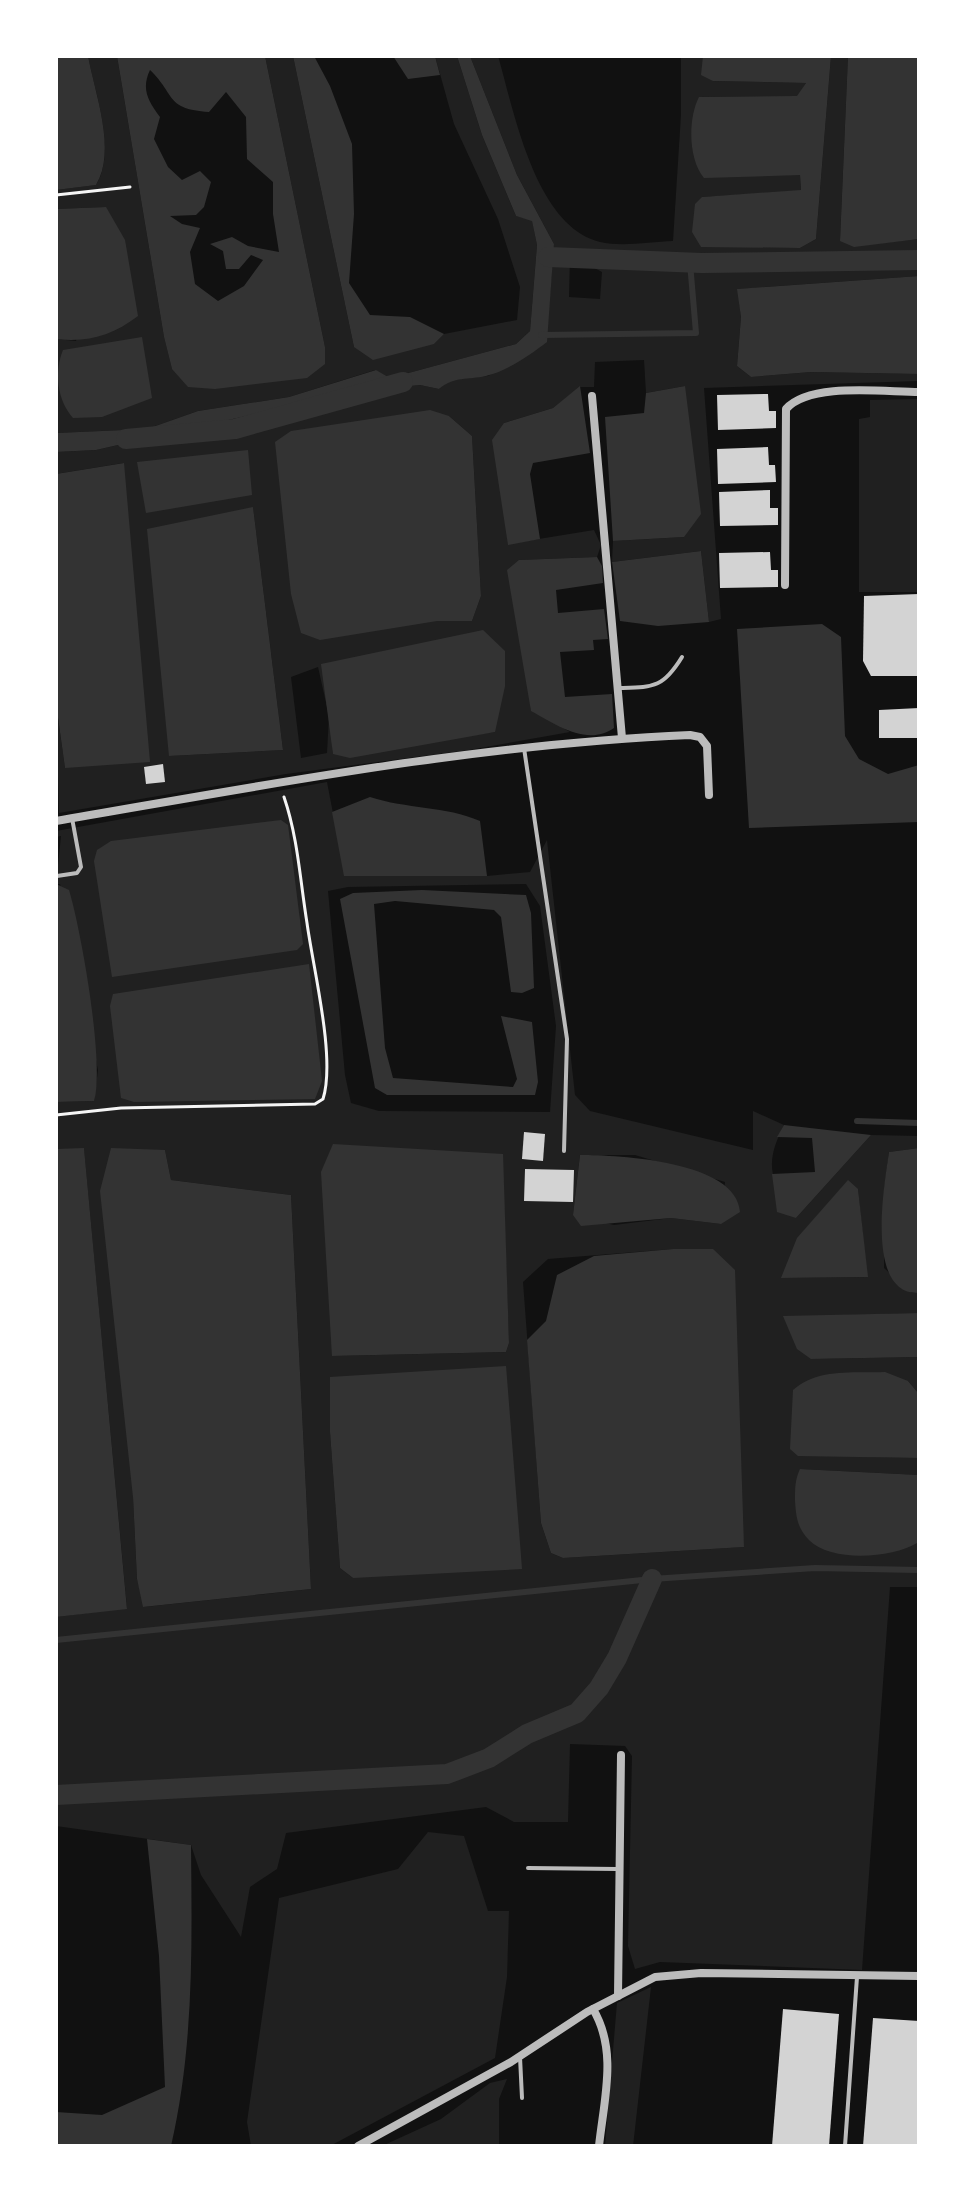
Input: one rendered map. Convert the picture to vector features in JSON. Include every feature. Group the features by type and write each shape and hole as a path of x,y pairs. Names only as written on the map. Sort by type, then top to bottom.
{"street":[{"path":"785,585 786,409 796,398 819,393 919,392"},
{"path":"592,396 622,738"},
{"path":"56,821 279,782 524,748 622,738 700,737 707,746 709,795"},
{"path":"618,1996 621,1755"},
{"path":"358,2146 520,2055 593,2009 655,1977 701,1973 919,1976"},
{"path":"593,2009 606,2029 609,2046 599,2146"}],"lane":[{"path":"619,688 652,687 668,679 682,657"},
{"path":"524,748 567,1039 564,1151"},
{"path":"57,876 77,873 81,867 72,818"},
{"path":"528,1868 619,1869"},
{"path":"845,2146 858,1975"},
{"path":"520,2055 522,2098"}],"path":[{"path":"56,195 130,187"},
{"path":"56,1115 121,1108 315,1104 323,1099 327,1081 319,999 294,827 279,782"}],"shaded area":[{"path":"56,56 88,56 105,139 105,156 96,185 56,190"},
{"path":"88,56 117,56 172,369 325,347 265,56 293,56 354,347 434,344 444,334 517,320 520,287 498,219 454,124 435,56 457,56 482,135 516,216 532,220 537,245 530,331 516,344 390,378 375,370 289,397 198,411 147,429 56,433 56,339 76,341 106,207 56,209 56,190 96,185 102,171 105,139"},
{"path":"117,56 265,56 325,347 325,364 307,378 215,389 188,387 172,369","holes":["150,70 178,104 195,110 209,112 226,92 246,117 247,159 273,182 273,214 279,252 248,246 232,237 210,244 223,251 226,269 239,269 251,255 263,260 244,286 218,301 195,284 190,252 200,228 182,224 170,216 196,215 204,207 211,182 200,171 182,180 168,167 154,139 160,117 146,89"]},
{"path":"293,56 314,56 330,86 352,144 354,214 349,283 370,315 410,317 444,334 434,344 373,360 354,347"},
{"path":"393,56 435,56 440,75 408,79"},
{"path":"457,56 470,56 517,175 554,244 547,342 502,370 486,376 456,380 439,389 420,385 352,392 96,450 56,452 56,433 147,429 198,411 289,397 376,370 390,378 516,344 530,331 537,245 532,221 516,216 482,135"},
{"path":"470,56 498,56 520,135 543,191 559,214 578,232 608,243 673,241 681,115 681,56 703,56 713,81 806,83 798,96 699,97 800,175 801,191 702,197 700,246 800,248 816,239 831,56 848,56 840,240 854,246 919,239 919,276 738,289 741,317 737,366 751,377 811,372 919,374 919,381 704,388 721,619 709,622 701,551 612,562 613,541 684,537 685,386 646,393 644,360 595,362 594,387 580,387 553,408 504,423 508,544 594,530 601,545 597,557 520,560 531,710 570,732 469,750 286,774 59,813 56,704 65,768 123,463 56,474 56,452 96,450 352,392 420,385 439,389 451,379 488,376 546,342 554,244 517,175","holes":["570,255 602,272 600,299 569,297","449,416 472,436 481,596 472,621 437,621 291,594 291,569","253,507 283,750 169,756","318,667 329,716 327,753 301,758 291,677","495,732 333,754 332,736"]},
{"path":"703,56 831,56 816,239 800,248 701,247 692,232 695,204 702,197 801,190 800,175 704,178 695,160 691,138 699,97 797,96 806,83 713,81 701,75"},
{"path":"848,56 919,56 919,239 854,247 840,241"},
{"path":"106,207 125,240 138,316 100,336 79,340 56,339 56,209"},
{"path":"919,276 919,374 811,372 751,377 737,366 741,317 737,289"},
{"path":"142,337 152,398 102,417 73,418 60,394 59,367 63,350"},
{"path":"580,386 590,453 533,463 530,474 540,539 508,545 492,440 504,423 553,408"},
{"path":"685,386 701,514 684,537 613,541 605,417 644,413 646,393"},
{"path":"919,399 919,592 859,592 859,419 870,417 870,400"},
{"path":"430,410 449,416 472,436 481,596 472,621 437,621 320,640 301,633 291,594 275,442 291,431"},
{"path":"248,450 252,495 146,513 137,462"},
{"path":"124,463 150,762 65,768 56,703 56,474"},
{"path":"253,507 283,750 169,756 147,529"},
{"path":"701,551 709,622 658,626 620,621 612,562"},
{"path":"597,557 602,566 603,583 556,590 558,613 604,609 608,639 593,640 594,650 560,652 565,697 612,694 614,728 593,735 571,732 531,711 507,570 519,560"},
{"path":"822,624 841,637 845,736 859,759 888,774 919,765 919,822 749,828 737,629"},
{"path":"483,630 505,651 505,686 495,732 350,758 333,754 321,664"},
{"path":"327,782 345,876 487,876 530,872 547,840 575,1095 590,1111 753,1150 753,1111 784,1125 774,1152 773,1173 781,1194 796,1218 871,1135 919,1136 919,1148 889,1152 884,1190 884,1268 912,1293 919,1293 919,1313 845,1315 811,1359 919,1357 919,1394 908,1381 869,1457 919,1458 919,1475 800,1469 917,1542 919,1508 919,1587 890,1587 862,1970 660,1962 635,1969 628,1946 632,1756 625,1746 570,1744 568,1822 514,1822 486,1807 286,1833 277,1869 250,1887 241,1937 201,1875 191,1845 56,1826 56,1617 127,1608 84,1149 56,1149 56,1102 94,1101 98,1070 60,884 56,884 61,836 56,837 56,831","holes":["526,884 540,906 556,1026 550,1112 379,1111 351,1103 345,1075 328,891 348,887","165,1150 171,1180 291,1195 311,1589 144,1607 137,1579 133,1497","502,1154 509,1343 506,1352 333,1356","580,1155 635,1155 725,1182 721,1224 671,1218 614,1225 573,1215","858,1189 867,1277 782,1278","673,1249 713,1249 744,1547 563,1558 551,1553 541,1523 523,1282 548,1259","330,1377 353,1578 340,1568 330,1432"]},
{"path":"370,797 480,821 487,876 344,876 332,812"},
{"path":"281,820 288,825 303,944 297,950 112,977 94,861 97,850 111,841"},
{"path":"56,884 69,890 80,935 94,1029 97,1083 94,1101 56,1102"},
{"path":"422,890 526,895 531,913 534,988 522,993 511,992 501,917 494,910 395,901 374,904 385,1048 393,1078 513,1087 517,1079 501,1016 532,1022 538,1082 535,1095 387,1095 375,1088 340,899 353,893"},
{"path":"309,964 322,1081 315,1099 134,1102 121,1098 110,1006 113,994"},
{"path":"784,1125 871,1135 796,1218 777,1212 772,1174 815,1172 812,1138 777,1137"},
{"path":"333,1144 503,1154 509,1343 506,1352 332,1356 321,1172"},
{"path":"84,1148 127,1609 56,1617 57,1149"},
{"path":"111,1148 165,1150 171,1180 291,1195 311,1589 143,1607 137,1579 133,1497 100,1191"},
{"path":"919,1148 919,1293 902,1289 891,1277 884,1258 882,1213 889,1152"},
{"path":"580,1155 647,1160 698,1172 719,1182 734,1195 740,1212 721,1224 671,1218 581,1226 573,1215"},
{"path":"848,1180 858,1189 868,1277 781,1278 797,1238"},
{"path":"713,1249 735,1270 744,1547 563,1558 551,1553 541,1523 527,1340 546,1321 557,1275 594,1256"},
{"path":"919,1313 919,1357 811,1359 797,1349 783,1316"},
{"path":"506,1366 522,1569 353,1578 340,1568 330,1432 330,1377"},
{"path":"885,1372 908,1381 919,1394 919,1458 798,1456 790,1449 793,1390 824,1375"},
{"path":"800,1469 919,1475 917,1543 893,1552 862,1556 819,1547 809,1540 798,1522 795,1492"},
{"path":"428,1832 464,1836 488,1911 509,1911 507,1977 495,2058 330,2146 251,2146 247,2122 279,1898 398,1869"},
{"path":"147,1839 191,1845 188,2034 171,2146 56,2146 56,2112 102,2115 165,2087 159,1956"},
{"path":"651,1987 633,2146 605,2146 617,2003"},
{"path":"507,2079 499,2099 499,2146 382,2146 441,2119 490,2083"}],"building":[{"path":"768,394 769,411 776,411 776,428 718,430 717,395"},
{"path":"768,447 769,465 775,465 776,482 718,484 717,449"},
{"path":"770,490 770,508 778,508 778,525 720,526 719,492"},
{"path":"770,552 771,570 778,570 778,587 720,588 719,553"},
{"path":"919,594 919,676 871,676 863,661 864,596"},
{"path":"919,708 919,738 879,738 879,710"},
{"path":"163,764 165,782 146,784 144,767"},
{"path":"524,1132 545,1134 543,1161 522,1159"},
{"path":"525,1169 574,1170 573,1202 524,1201"},
{"path":"783,2009 839,2014 829,2146 772,2146"},
{"path":"873,2018 919,2021 919,2146 863,2146"}],"waterway":[{"path":"548,257 702,263 919,260"},
{"path":"541,335 696,333 690,263"},
{"path":"126,439 235,429 403,382"},
{"path":"857,1121 919,1123"},
{"path":"56,1640 652,1579 815,1568 919,1570"},
{"path":"56,1795 447,1774 489,1758 527,1734 577,1713 599,1688 617,1658 652,1579"}]}
